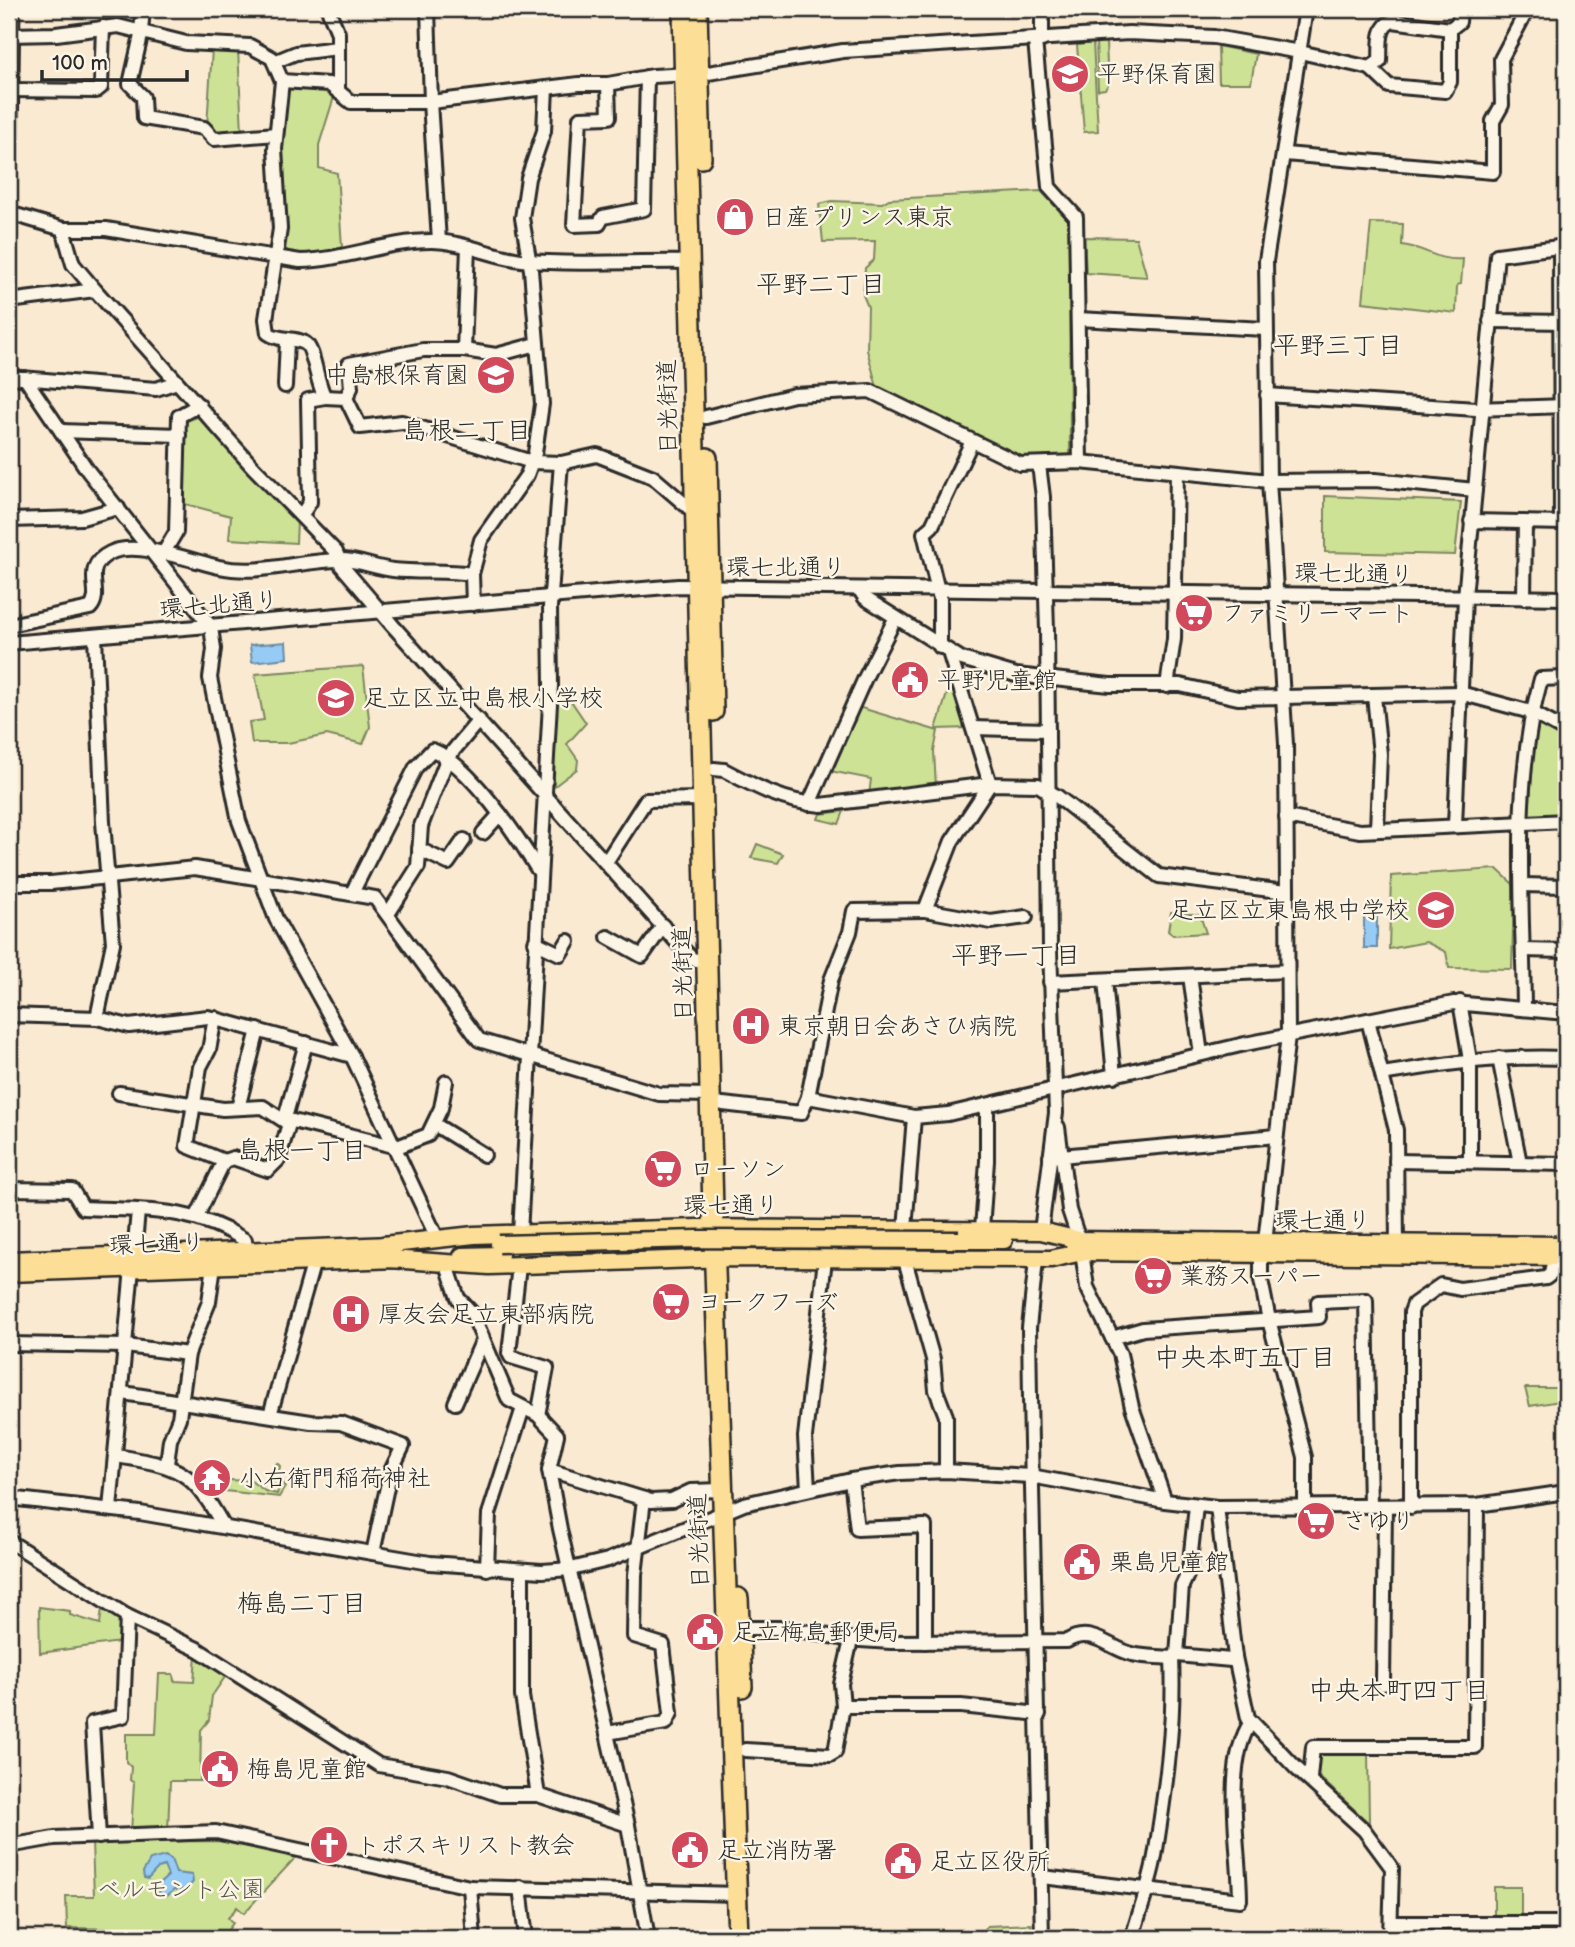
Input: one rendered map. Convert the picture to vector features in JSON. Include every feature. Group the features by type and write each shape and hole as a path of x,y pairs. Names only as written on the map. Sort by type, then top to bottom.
{"highway":[{"name":"日光街道","path":"683,9 692,75 706,416 704,799 707,962 716,1099"},
{"name":"日光街道","path":"697,9 692,75 690,262 695,513 704,587 714,769 716,1099 738,1938"},
{"name":"日光街道","path":"721,1259 721,1490 728,1511 740,1628 751,1938"}],"main road":[{"path":"9,137 11,9"},
{"name":"環七通り","path":"9,1260 214,1265 314,1261 387,1252 438,1238 719,1227 1041,1231 1080,1246"},
{"name":"環七通り","path":"9,1273 246,1251 387,1252 959,1245 1397,1248 1566,1245"},
{"name":"環七通り","path":"387,1252 447,1265 519,1266 721,1259 1037,1260 1080,1246"},
{"name":"環七通り","path":"1397,1248 1560,1257"}],"street":[{"path":"143,9 130,84 143,97 144,118 204,128 214,139 275,134"},
{"path":"328,9 338,33 338,91"},
{"path":"428,9 430,102 439,241"},
{"path":"1042,9 1038,40 1049,187 1076,217 1080,462"},
{"path":"1305,1506 1305,1457 1261,1280 1288,1035 1286,744 1280,698 1269,481 1265,329 1267,249 1306,9"},
{"path":"1370,68 1380,61 1382,28 1387,23 1393,21 1450,29 1459,22 1460,9"},
{"path":"1284,154 1493,172 1493,121 1502,106 1501,59 1528,10"},
{"path":"10,35 56,34 118,26 207,46 256,47 274,62 282,81 275,134 280,221 266,319 268,333 276,339 304,342 310,347 317,382 325,397"},
{"path":"10,90 96,91 103,85 103,27"},
{"path":"282,81 319,82 338,91 345,100 360,103 430,102 608,84 647,77 692,75 843,51 1102,34 1174,34 1300,52 1370,68 1389,86 1445,91 1450,82 1450,29"},
{"path":"274,62 296,53 338,48"},
{"path":"608,84 609,117 580,118 574,225 599,224 603,216 644,209 647,77"},
{"path":"473,604 472,574 481,540 527,475 542,404 530,261 522,218 531,165 544,131 546,89"},
{"path":"9,213 63,229 106,229 300,261 322,260 393,244 439,241 501,258 530,261 690,262"},
{"path":"63,229 73,264 95,290 301,516 380,611 692,959 707,962"},
{"path":"1455,825 1465,597 1471,521 1497,255 1563,246 1564,523 1471,521"},
{"path":"464,350 468,247"},
{"path":"9,301 95,290"},
{"path":"1078,319 1265,329"},
{"path":"1490,321 1563,322"},
{"path":"285,386 287,340"},
{"path":"346,398 351,388 349,363 423,350 464,350 496,355 537,344"},
{"path":"9,377 156,389 177,382"},
{"path":"25,378 118,508 159,554 211,627 214,649 210,678 226,769 239,821 276,919 352,1056 438,1238"},
{"path":"706,416 794,395 870,391 1020,464 1080,462 1269,481 1375,480 1475,490"},
{"path":"1267,395 1482,409 1564,406"},
{"path":"301,516 310,502 309,400 325,397 346,398"},
{"path":"346,398 360,427 402,422 532,461 561,463 597,455 653,477 695,513"},
{"path":"159,554 176,532 179,416 199,405"},
{"path":"61,431 179,435"},
{"path":"925,910 952,841 990,784 974,729 945,649 942,618 924,533 932,526 972,441"},
{"path":"520,1233 538,871 551,686 551,597 561,463"},
{"path":"1039,465 1044,497 1050,982 1057,1157 1080,1246 1087,1287 1120,1354 1132,1407 1165,1501"},
{"path":"1167,686 1174,639 1177,472"},
{"path":"9,520 82,518 118,508"},
{"path":"1524,597 1525,522"},
{"path":"9,625 90,608 95,599 93,572 97,562 111,552 159,554 220,567 255,571 340,560 389,570 472,574"},
{"name":"環七北通り","path":"9,643 551,597 704,587 1566,598"},
{"path":"859,589 865,598 895,619 979,666 1047,678 1110,685 1180,685 1238,698 1461,693 1531,712 1566,731"},
{"path":"809,804 864,678 895,619"},
{"path":"95,636 106,877 113,943 97,1018"},
{"path":"1524,1009 1522,821 1531,712 1541,679 1566,678"},
{"path":"1374,696 1380,754 1377,830"},
{"path":"388,914 418,867 421,826 448,757 479,720"},
{"path":"974,729 1048,730"},
{"path":"352,893 416,767 432,750 448,757 515,831 538,871"},
{"path":"714,769 724,770 778,797 809,804 990,784 1038,785 1159,876 1286,892"},
{"path":"606,862 646,800 704,799"},
{"path":"483,833 500,814"},
{"path":"1286,817 1360,831 1522,821 1566,821"},
{"path":"419,849 448,863 464,840"},
{"path":"9,883 51,883 195,868 375,898 480,1040 659,1094 716,1099 801,1113 808,1097 831,980 850,932 854,911 925,910 991,922 1026,917"},
{"path":"1522,885 1566,886"},
{"path":"608,937 642,956 663,926"},
{"path":"535,942 560,954 568,942"},
{"path":"1524,950 1566,951"},
{"path":"1050,982 1287,971"},
{"path":"1191,976 1201,1055"},
{"path":"1105,980 1114,1076"},
{"path":"808,1097 914,1117 948,1114 1288,1035 1460,1002 1566,1013"},
{"path":"1460,1002 1470,1060 1470,1162"},
{"path":"9,1016 97,1018 129,1026 215,1018 352,1056"},
{"path":"215,1018 209,1050 200,1067 187,1146 224,1161 233,1158 268,1170 278,1160 306,1043"},
{"path":"1368,1020 1396,1130 1397,1248"},
{"path":"238,1108 258,1030"},
{"path":"1499,1058 1520,1163"},
{"path":"1382,1074 1470,1060 1566,1058"},
{"path":"119,1093 194,1106 263,1107 287,1121 397,1147 428,1135 441,1108 446,1082"},
{"path":"982,1229 988,1161 987,1105"},
{"path":"905,1229 914,1117"},
{"path":"434,1124 484,1155"},
{"path":"1057,1157 1276,1136"},
{"path":"284,1140 297,1145"},
{"path":"1041,1231 1057,1157"},
{"path":"197,1216 224,1161"},
{"path":"1396,1161 1566,1164"},
{"path":"9,1189 72,1190 83,1208 186,1213 223,1226 245,1240 246,1251"},
{"path":"110,1509 138,1211"},
{"path":"1411,1507 1411,1312 1414,1304 1441,1285 1460,1289 1546,1278 1560,1257"},
{"path":"808,1489 805,1437 825,1259"},
{"path":"905,1259 933,1359 936,1390 946,1416 946,1471"},
{"path":"1037,1260 1029,1328 1042,1938"},
{"path":"270,1415 314,1261"},
{"path":"167,1464 181,1402 188,1354 209,1302 214,1265"},
{"path":"447,1265 458,1298 472,1313 509,1400 538,1415 557,1435 550,1470 642,1891 649,1938"},
{"path":"519,1266 509,1353 511,1357 547,1368 538,1415"},
{"path":"1112,1338 1143,1329 1319,1317 1318,1302 1366,1300 1370,1506"},
{"path":"9,1344 126,1346 188,1354"},
{"path":"455,1403 481,1344"},
{"path":"123,1393 312,1422 341,1423 403,1446 390,1473 373,1553"},
{"path":"487,1569 489,1514 523,1408"},
{"path":"117,1456 167,1464 179,1470 206,1496 224,1527"},
{"path":"550,1470 644,1499 672,1500 691,1491 721,1490"},
{"path":"9,1498 110,1509 373,1553 522,1572 570,1569 638,1549 728,1511 808,1489 900,1473 946,1471 1031,1476 1165,1501 1217,1507 1477,1506 1566,1492"},
{"path":"851,1480 857,1529 925,1526 925,1642"},
{"path":"607,1733 666,1723 671,1713 663,1644 634,1636 638,1549 644,1499"},
{"path":"1132,1938 1156,1852 1165,1773 1173,1734 1175,1657 1182,1586 1189,1571 1196,1506"},
{"path":"1310,1778 1312,1747 1475,1747 1477,1506"},
{"path":"1217,1507 1235,1657 1251,1722 1364,1830 1392,1868 1390,1938"},
{"path":"1383,1685 1385,1507"},
{"path":"9,1541 127,1616 197,1649 379,1765 448,1777 500,1795 538,1795 628,1825"},
{"path":"522,1572 522,1696 538,1795"},
{"path":"99,1837 92,1723 123,1716 127,1616"},
{"path":"740,1628 786,1628 851,1640 925,1642 1068,1642 1081,1635 1091,1636 1131,1654 1231,1660 1235,1657"},
{"path":"745,1750 830,1755 835,1752 843,1706 841,1684 851,1640"},
{"path":"843,1706 961,1706 1039,1714"},
{"path":"1042,1877 1240,1900 1235,1823 1237,1769 1241,1736 1251,1722"},
{"path":"9,1846 54,1838 216,1832 470,1887 737,1894"},
{"path":"470,1887 474,1938"},
{"path":"520,1887 526,1938"},
{"path":"1391,1923 1566,1923"}],"green space":[{"path":"1096,41 1106,43 1108,85 1105,89 1098,90"},
{"path":"1093,43 1098,131 1084,132 1077,45"},
{"path":"1218,46 1256,54 1251,83 1219,83"},
{"path":"212,49 238,49 242,132 217,136 207,126"},
{"path":"292,86 326,88 334,97 319,145 319,168 337,173 342,247 304,255 289,252 283,247 287,226 282,153 283,113 286,97"},
{"path":"1041,191 1069,221 1070,457 1018,458 878,391 867,350 868,307 863,295 865,268 874,260 875,241 823,242 819,204 832,201 882,203 889,199"},
{"path":"1371,223 1403,224 1402,245 1445,258 1463,259 1461,284 1457,285 1456,313 1363,302"},
{"path":"1084,237 1136,238 1147,277 1086,273"},
{"path":"200,416 297,521 296,543 229,539 231,516 185,504 184,422"},
{"path":"1325,496 1461,502 1455,555 1325,552"},
{"path":"363,666 370,727 363,744 327,735 288,743 252,743 249,722 264,720 255,674"},
{"path":"952,678 970,728 936,729"},
{"path":"556,693 567,695 586,723 567,744 578,760 577,769 549,788"},
{"path":"858,707 938,731 934,751 936,787 869,795 871,779 830,771"},
{"path":"1539,723 1566,738 1566,817 1529,814 1536,725"},
{"path":"844,811 839,824 818,819 820,814"},
{"path":"757,844 783,854 778,863 751,858"},
{"path":"1497,869 1514,885 1512,969 1449,968 1446,952 1426,942 1389,949 1391,876"},
{"path":"1171,912 1200,915 1206,933 1173,935 1168,931"},
{"path":"1525,1388 1566,1388 1566,1400 1530,1406"},
{"path":"277,1463 280,1466 278,1477 285,1487 279,1497 225,1491 223,1486 227,1480 251,1481 265,1491 277,1494 279,1487 267,1480"},
{"path":"39,1607 70,1611 70,1615 100,1624 102,1608 120,1619 120,1642 40,1653"},
{"name":"ベルモント公園","path":"196,1654 227,1674 212,1696 209,1720 201,1730 200,1781 170,1781 168,1831 131,1832 134,1783 130,1780 131,1767 126,1762 126,1734 156,1734 159,1674 173,1674 174,1681 194,1682"},
{"path":"1322,1752 1368,1752 1369,1823 1315,1773 1318,1756"},
{"name":"ベルモント公園","path":"218,1841 297,1856 244,1913 237,1907 228,1918 233,1923 222,1938 145,1938 117,1929 67,1928 66,1896 94,1896 92,1842"},
{"path":"1494,1887 1521,1887 1521,1917 1494,1917"},
{"path":"1031,1924 1031,1938 978,1938 987,1926"}],"water":[{"path":"286,642 287,658 252,662 250,645"},
{"path":"1364,910 1377,910 1377,948 1364,948"},
{"path":"165,1856 171,1859 176,1873 192,1875 193,1882 186,1890 174,1890 167,1896 159,1893 158,1885 168,1876 164,1866 158,1868 148,1879 144,1878 143,1872 150,1860"}],"place":[{"name":"平野保育園","path":"1070,74"},
{"name":"日産プリンス東京","path":"735,217"},
{"name":"中島根保育園","path":"496,375"},
{"name":"ファミリーマート","path":"1194,613"},
{"name":"平野児童館","path":"910,680"},
{"name":"足立区立中島根小学校","path":"336,698"},
{"name":"足立区立東島根中学校","path":"1436,910"},
{"name":"東京朝日会あさひ病院","path":"751,1026"},
{"name":"ローソン","path":"663,1169"},
{"name":"業務スーパー","path":"1153,1276"},
{"name":"ヨークフーズ","path":"671,1302"},
{"name":"厚友会足立東部病院","path":"351,1314"},
{"name":"小右衛門稲荷神社","path":"212,1478"},
{"name":"さゆり","path":"1316,1521"},
{"name":"栗島児童館","path":"1082,1562"},
{"name":"足立梅島郵便局","path":"705,1632"},
{"name":"梅島児童館","path":"220,1769"},
{"name":"トポスキリスト教会","path":"329,1845"},
{"name":"足立消防署","path":"690,1850"},
{"name":"足立区役所","path":"903,1861"}],"district":[{"name":"平野二丁目","path":"821,285"},
{"name":"平野三丁目","path":"1338,346"},
{"name":"島根二丁目","path":"467,431"},
{"name":"平野一丁目","path":"1016,956"},
{"name":"島根一丁目","path":"302,1151"},
{"name":"中央本町五丁目","path":"1245,1358"},
{"name":"梅島二丁目","path":"302,1604"},
{"name":"中央本町四丁目","path":"1399,1691"}]}
